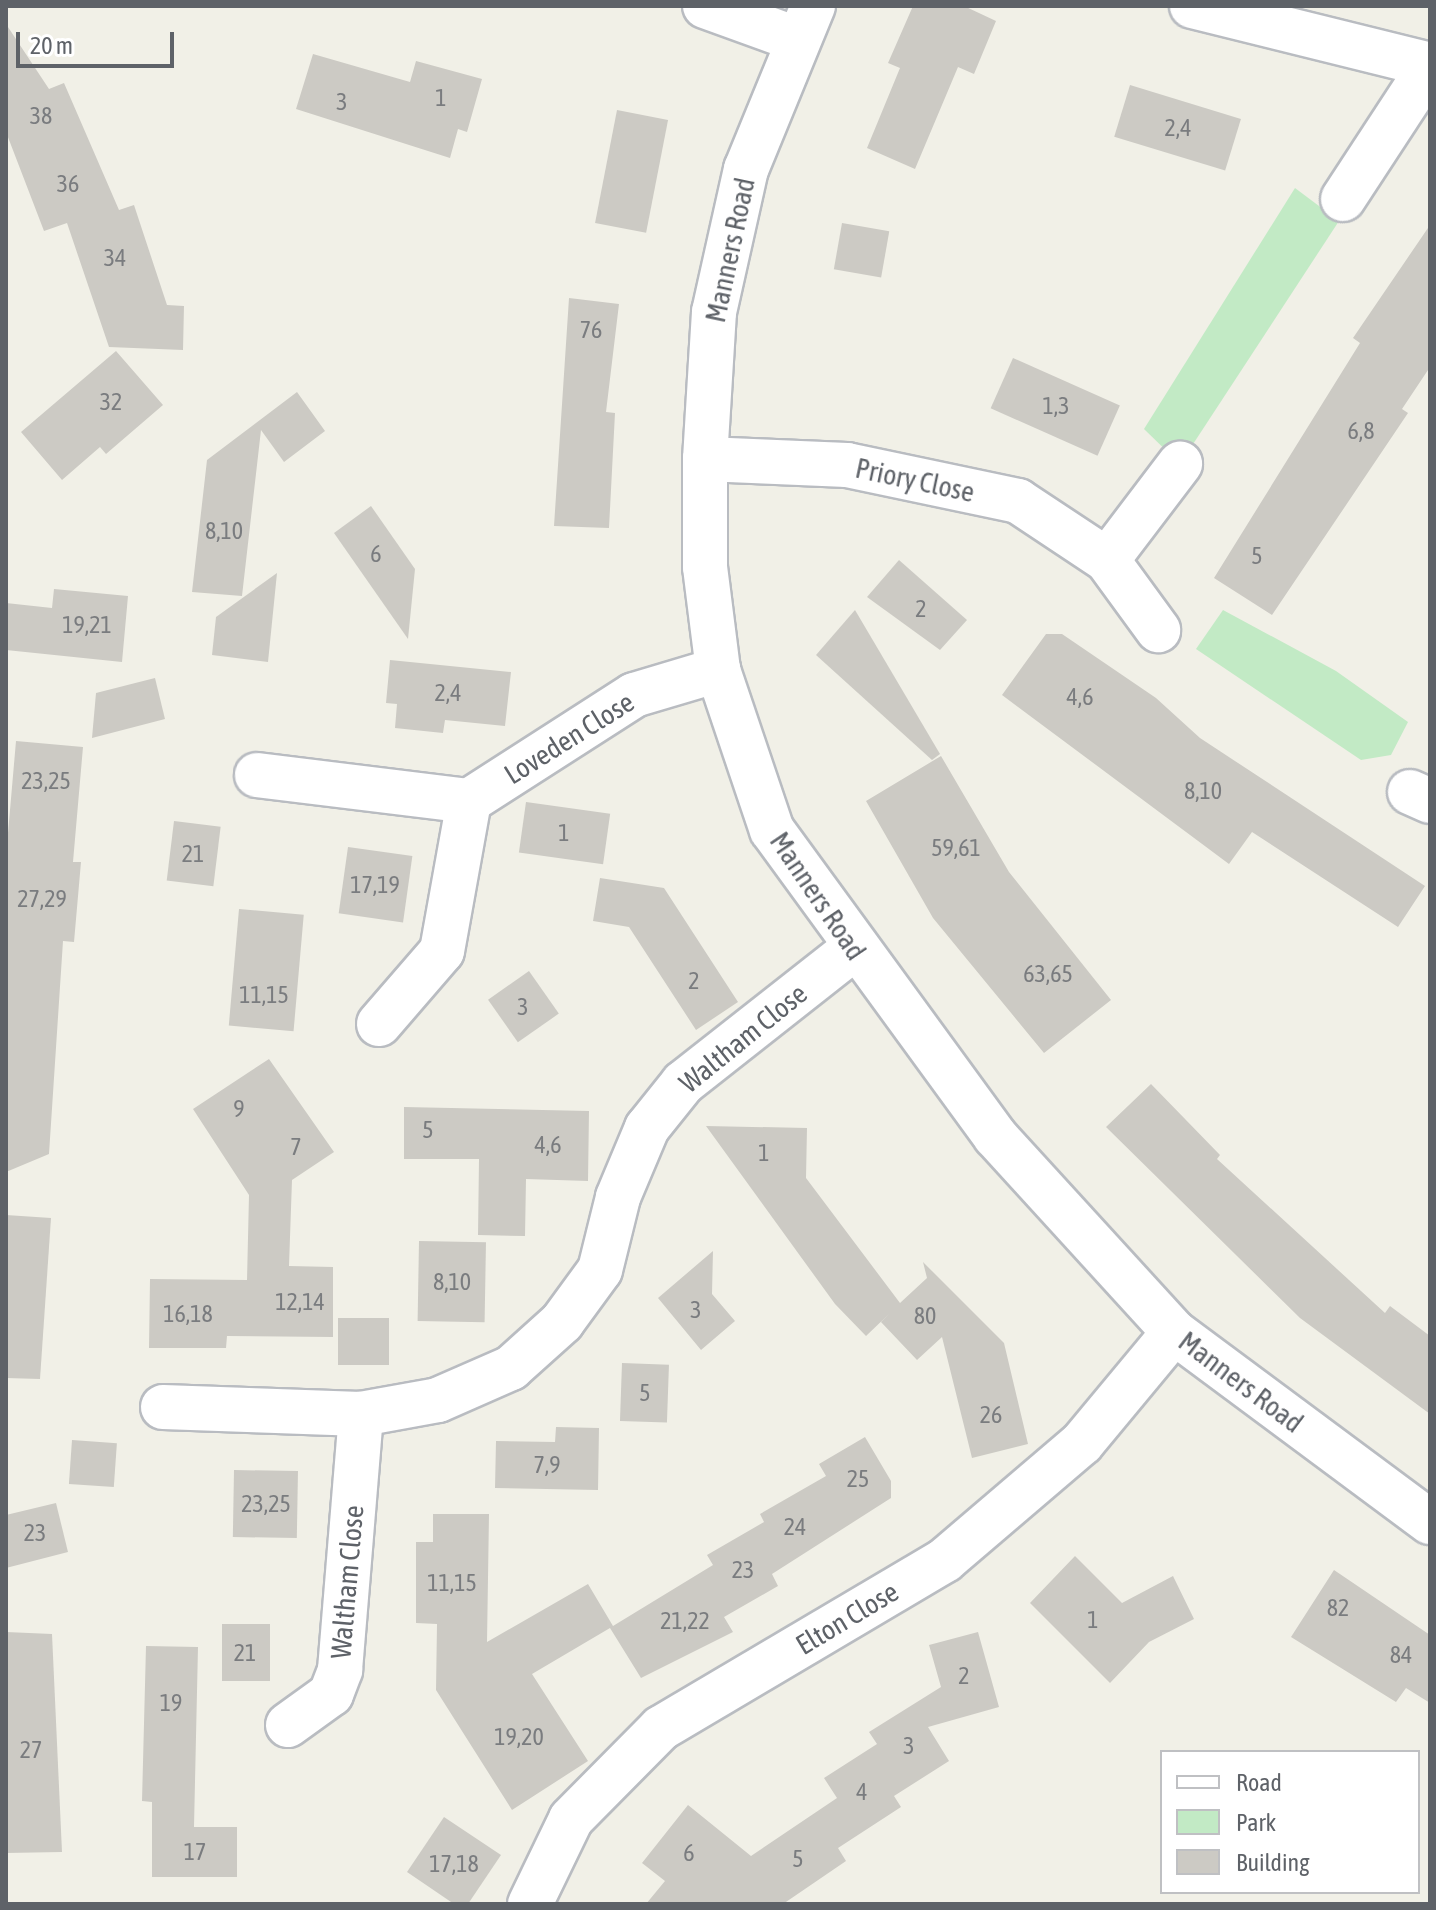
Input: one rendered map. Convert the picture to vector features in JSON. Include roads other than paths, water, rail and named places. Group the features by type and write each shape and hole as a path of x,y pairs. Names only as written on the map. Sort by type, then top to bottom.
{"street":[{"path":"705,6 804,22"},
{"path":"1192,6 1429,67 1343,199"},
{"name":"Manners Road","path":"804,22 746,169 714,312 705,459 705,567 718,670 772,830 853,949 995,1136 1174,1332 1430,1522"},
{"name":"Priory Close","path":"705,459 847,465 1018,501 1107,560 1158,630"},
{"path":"1107,560 1180,464"},
{"name":"Loveden Close","path":"469,801 634,695 718,670"},
{"path":"257,775 469,801 442,951 379,1024"},
{"name":"Waltham Close","path":"163,1407 361,1414 438,1400 511,1368 562,1322 600,1270 618,1197 656,1117 683,1083 853,949"},
{"name":"Elton Close","path":"530,1904 571,1819 661,1728 945,1560 1082,1443 1174,1332"},
{"name":"Waltham Close","path":"288,1725 331,1694 340,1670 361,1414"}]}
